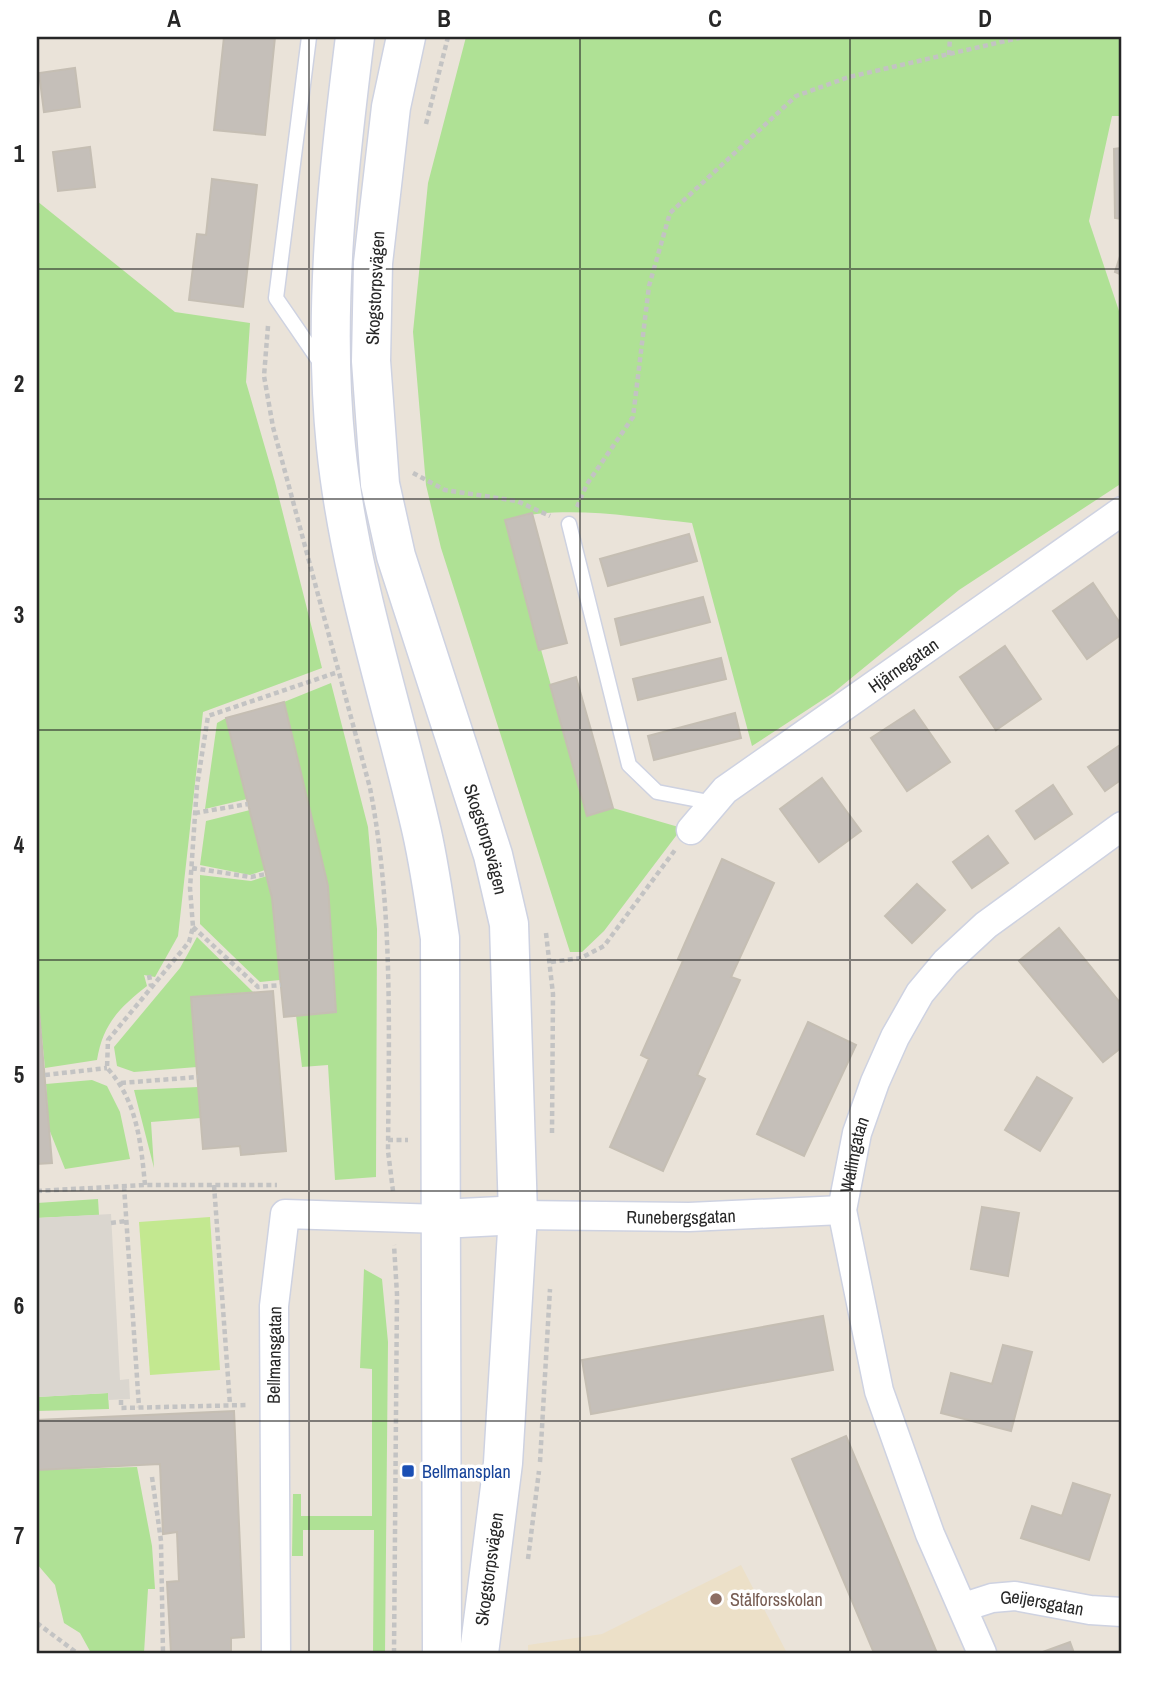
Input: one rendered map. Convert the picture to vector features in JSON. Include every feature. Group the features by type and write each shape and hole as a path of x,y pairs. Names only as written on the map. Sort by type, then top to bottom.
{"main road":[{"path":"355,37 342,142 330,312 332,381 336,449 354,554 421,825 440,938 442,1653"},
{"name":"Skogstorpsvägen","path":"406,37 391,107 373,263 371,361 380,484 396,556 493,855 509,925 518,1215 504,1450 479,1653"},
{"path":"441,1219 518,1215"}],"street":[{"name":"Hjärnegatan","path":"691,830 725,790 1122,511"},
{"name":"Wallingatan","path":"982,1653 930,1534 879,1391 842,1210 857,1133 875,1082 895,1037 920,993 946,962 986,925 1122,826"},
{"name":"Runebergsgatan","path":"518,1215 689,1217 842,1210"},
{"name":"Bellmansgatan","path":"276,1653 274,1306 285,1214 441,1219"},
{"name":"Geijersgatan","path":"964,1607 992,1598 1015,1596 1122,1612"}],"lane":[{"path":"309,37 276,298 332,381"},
{"path":"569,524 629,765 657,792 714,803"}],"path":[{"path":"948,55 950,37"},
{"path":"409,471 445,490 517,501 569,524 587,484 632,417 649,286 670,212 796,96 849,78 1023,37"},
{"path":"276,298 264,353 267,400 370,788 381,845 386,895 388,1152 393,1185 397,1294 394,1653"},
{"path":"145,1185 140,1133 121,1083 107,1068 108,1040 188,942 193,927 195,813 208,716 338,672"},
{"path":"195,813 248,804"},
{"path":"551,962 581,958 604,946 691,830"},
{"path":"192,868 251,877 266,874"},
{"path":"193,927 258,988 281,985"},
{"path":"149,975 151,986"},
{"path":"45,1075 107,1068"},
{"path":"121,1083 198,1077"},
{"path":"37,1189 145,1185 285,1185"},
{"path":"214,1185 230,1405"},
{"path":"380,1186 393,1185"},
{"path":"124,1186 139,1407"},
{"path":"111,1223 126,1221"},
{"path":"121,1400 121,1408 273,1405"},
{"path":"152,1477 161,1541 163,1653"},
{"path":"37,1623 77,1653"}],"shaded area":[{"path":"111,1214 120,1380 129,1379 130,1399 108,1400 108,1393 37,1397 37,1218"},
{"name":"Stålforsskolan","path":"741,1565 787,1653 528,1653 528,1645 602,1634"}],"green space":[{"path":"466,37 1122,37 1122,116 1112,116 1089,221 1122,320 1122,483 959,590 833,693 752,746 692,523 574,512 527,515 505,520 587,815 613,808 682,828 604,931 582,952 570,952 441,548 426,485 413,332 428,183"},
{"path":"37,201 175,312 250,323 246,382 275,482 322,668 203,712 178,936 155,977 144,975 147,986 128,1002 108,1027 97,1060 45,1068 37,988"},
{"path":"331,683 368,827 377,929 376,1177 335,1180 328,1065 302,1067 296,1015 336,1011 328,886 284,702"},
{"path":"226,718 247,799 205,809 217,723"},
{"path":"250,810 265,870 250,875 200,865 206,821"},
{"path":"200,875 251,881 267,876 272,898 280,980 260,982 200,924"},
{"path":"197,937 253,992 191,997 197,1067 134,1072 117,1066 114,1047 180,968"},
{"path":"92,1080 107,1086 120,1112 130,1159 65,1169 49,1129 46,1084"},
{"path":"198,1087 201,1118 151,1122 154,1168 134,1090"},
{"path":"98,1199 99,1215 37,1218 37,1203"},
{"path":"210,1217 220,1370 150,1375 139,1222"},
{"path":"364,1269 382,1279 388,1342 385,1653 373,1653 374,1530 303,1530 303,1556 292,1556 293,1494 301,1494 301,1516 372,1516 372,1369 360,1368"},
{"path":"108,1393 109,1409 37,1411 37,1397"},
{"path":"137,1467 152,1546 155,1589 148,1589 144,1653 91,1653 80,1633 64,1623 55,1585 37,1564 37,1470"}],"building":[{"path":"224,37 275,37 265,135 214,130"},
{"path":"75,68 80,107 44,112 39,73"},
{"path":"90,147 95,187 58,191 53,152"},
{"path":"1122,148 1122,219 1115,218 1114,149"},
{"path":"212,179 257,185 243,307 189,300 197,234 206,235"},
{"path":"1122,250 1122,275 1115,272"},
{"path":"532,513 567,643 539,650 505,520"},
{"path":"689,534 697,561 608,586 600,559"},
{"path":"1093,583 1122,626 1122,634 1087,659 1053,611"},
{"path":"703,597 710,622 621,645 615,619"},
{"path":"1005,646 1041,699 996,730 960,677"},
{"path":"721,658 726,679 638,700 633,679"},
{"path":"576,677 613,808 587,816 550,685"},
{"path":"284,702 328,886 336,1012 284,1017 272,898 226,718"},
{"path":"914,710 950,762 907,791 871,738"},
{"path":"735,713 741,738 654,760 648,736"},
{"path":"1120,745 1122,779 1105,791 1088,767"},
{"path":"822,778 861,831 819,862 780,809"},
{"path":"1053,785 1072,814 1035,839 1016,811"},
{"path":"988,836 1008,863 972,888 953,862"},
{"path":"722,859 774,883 731,977 740,980 697,1075 705,1079 663,1171 610,1147 649,1059 641,1055 683,961 678,959"},
{"path":"917,884 945,910 912,943 885,916"},
{"path":"1059,928 1122,1005 1122,1047 1103,1062 1019,961"},
{"path":"37,988 52,1163 37,1164"},
{"path":"273,991 286,1151 241,1155 240,1146 203,1149 191,997"},
{"path":"808,1022 856,1045 804,1156 757,1134"},
{"path":"1037,1077 1072,1098 1040,1151 1005,1130"},
{"path":"982,1207 1019,1213 1008,1276 971,1269"},
{"path":"823,1316 833,1370 591,1414 582,1360"},
{"path":"1003,1345 1032,1352 1011,1431 941,1413 951,1373 992,1384"},
{"path":"234,1411 244,1637 231,1638 231,1653 171,1653 167,1582 179,1581 177,1532 163,1534 160,1464 37,1470 37,1420"},
{"path":"846,1436 937,1653 874,1653 792,1459"},
{"path":"1073,1483 1110,1495 1089,1560 1021,1538 1032,1506 1062,1516"},
{"path":"1070,1642 1074,1653 1040,1653"}],"place":[{"name":"Bellmansplan","path":"408,1471"},
{"name":"Stålforsskolan","path":"716,1599"}]}
